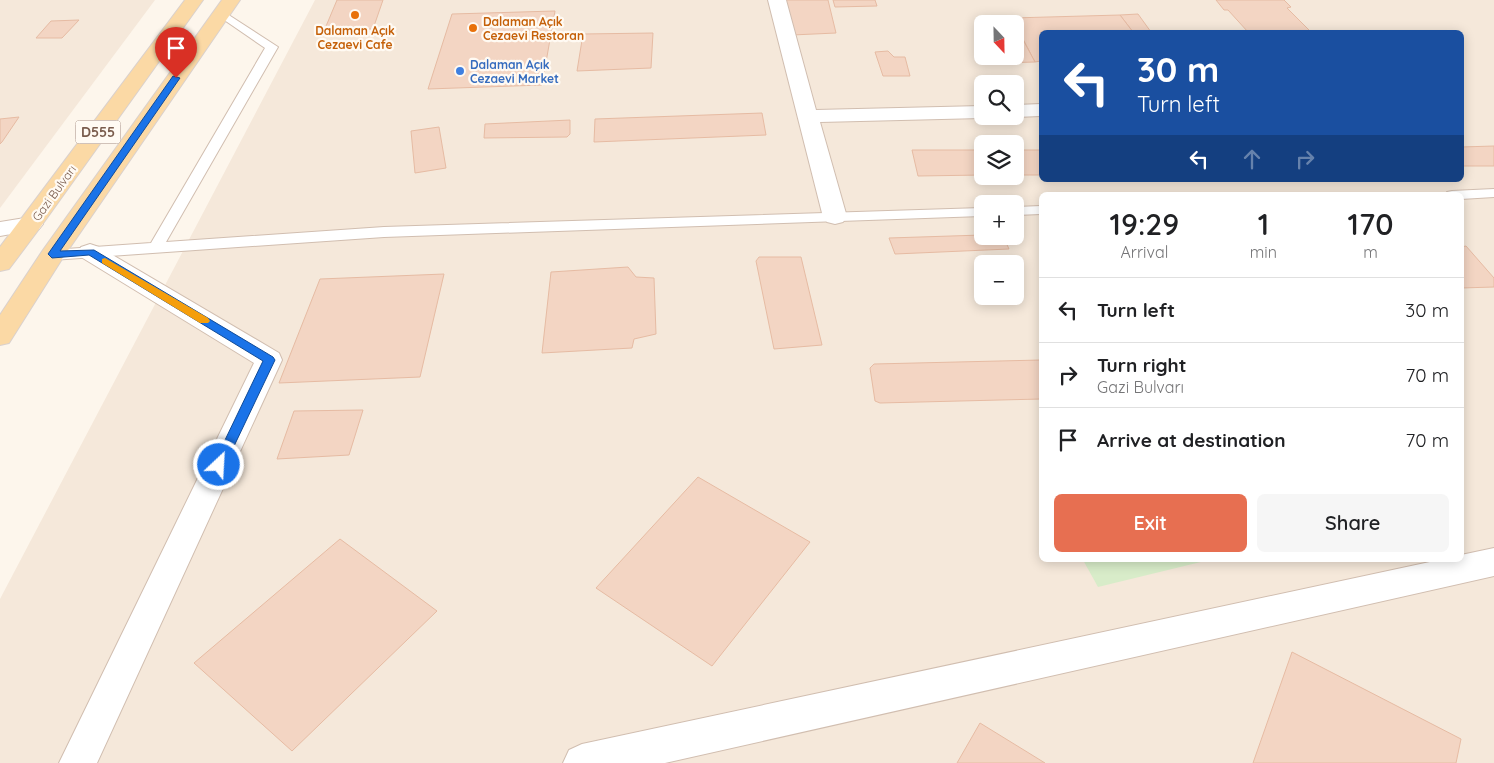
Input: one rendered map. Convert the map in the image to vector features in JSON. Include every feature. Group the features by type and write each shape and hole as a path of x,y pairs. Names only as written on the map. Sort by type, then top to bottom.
{"main road":[{"name":"Gazi Bulvarı","path":"0,263 31,224 194,0"},
{"name":"D555","path":"0,336 52,254 226,7"}],"street":[{"path":"777,0 835,217"},
{"path":"1024,111 1039,110"},
{"path":"808,116 974,112"},
{"path":"0,229 31,224"},
{"path":"78,763 269,360 90,252"},
{"path":"582,763 1494,562"}],"lane":[{"path":"156,248 272,47 226,7"},
{"path":"1464,195 1494,194"},
{"path":"1024,211 1039,210"},
{"path":"52,254 384,232 974,212"}],"shaded area":[{"path":"0,0 155,0 0,208"},
{"path":"315,0 1494,0 1494,763 0,763 0,599"}],"green space":[{"path":"1084,562 1201,562 1098,587"}],"building":[{"name":"Dalaman Açık Cezaevi Cafe","path":"337,0 383,0 373,29 324,31"},
{"path":"785,0 828,0 836,33 792,35"},
{"path":"833,0 875,0 877,6 835,7"},
{"path":"1216,0 1284,0 1291,7 1287,8 1309,30 1246,30 1228,10 1224,10"},
{"path":"555,11 542,85 428,89 452,14"},
{"path":"1138,14 1150,30 1131,30 1120,15"},
{"path":"1120,15 1131,30 1039,30 1039,61 1035,62 1024,41 1024,18"},
{"path":"79,20 62,38 36,38 51,21"},
{"path":"653,33 651,68 577,71 583,34"},
{"path":"1024,42 1035,62 1024,62"},
{"path":"888,51 894,57 905,57 910,76 883,76 875,52"},
{"path":"762,113 766,135 594,142 595,119"},
{"path":"19,117 2,142 0,144 0,119"},
{"path":"570,120 570,134 567,137 484,138 485,124"},
{"path":"439,127 446,168 415,173 411,131"},
{"path":"1494,146 1494,166 1464,166 1464,147"},
{"path":"912,150 974,150 974,175 918,176"},
{"path":"1024,150 1039,150 1039,175 1024,175"},
{"path":"974,235 974,245 1007,245 1009,249 895,254 889,238"},
{"path":"1464,246 1466,246 1494,278 1494,287 1464,288"},
{"path":"759,257 801,257 822,345 774,349 756,261"},
{"path":"628,267 636,277 654,278 656,334 634,339 632,348 542,353 551,272"},
{"path":"444,274 420,377 279,383 320,279"},
{"path":"1039,360 1039,399 880,403 875,401 870,368 874,364"},
{"path":"363,410 349,455 277,459 294,411"},
{"path":"698,477 810,542 712,666 596,588"},
{"path":"340,539 437,611 292,751 194,663"},
{"path":"1292,652 1461,739 1456,763 1253,763"},
{"path":"980,723 1045,763 957,763"}],"slow traffic":[{"path":"105,261 204,321"}],"place":[{"name":"Dalaman Açık Cezaevi Cafe","path":"355,15"},
{"name":"Dalaman Açık Cezaevi Restoran","path":"473,28"},
{"name":"Dalaman Açık Cezaevi Market","path":"460,71"}],"route":[{"path":"176,78 52,254 90,252 269,360 219,465"}]}
